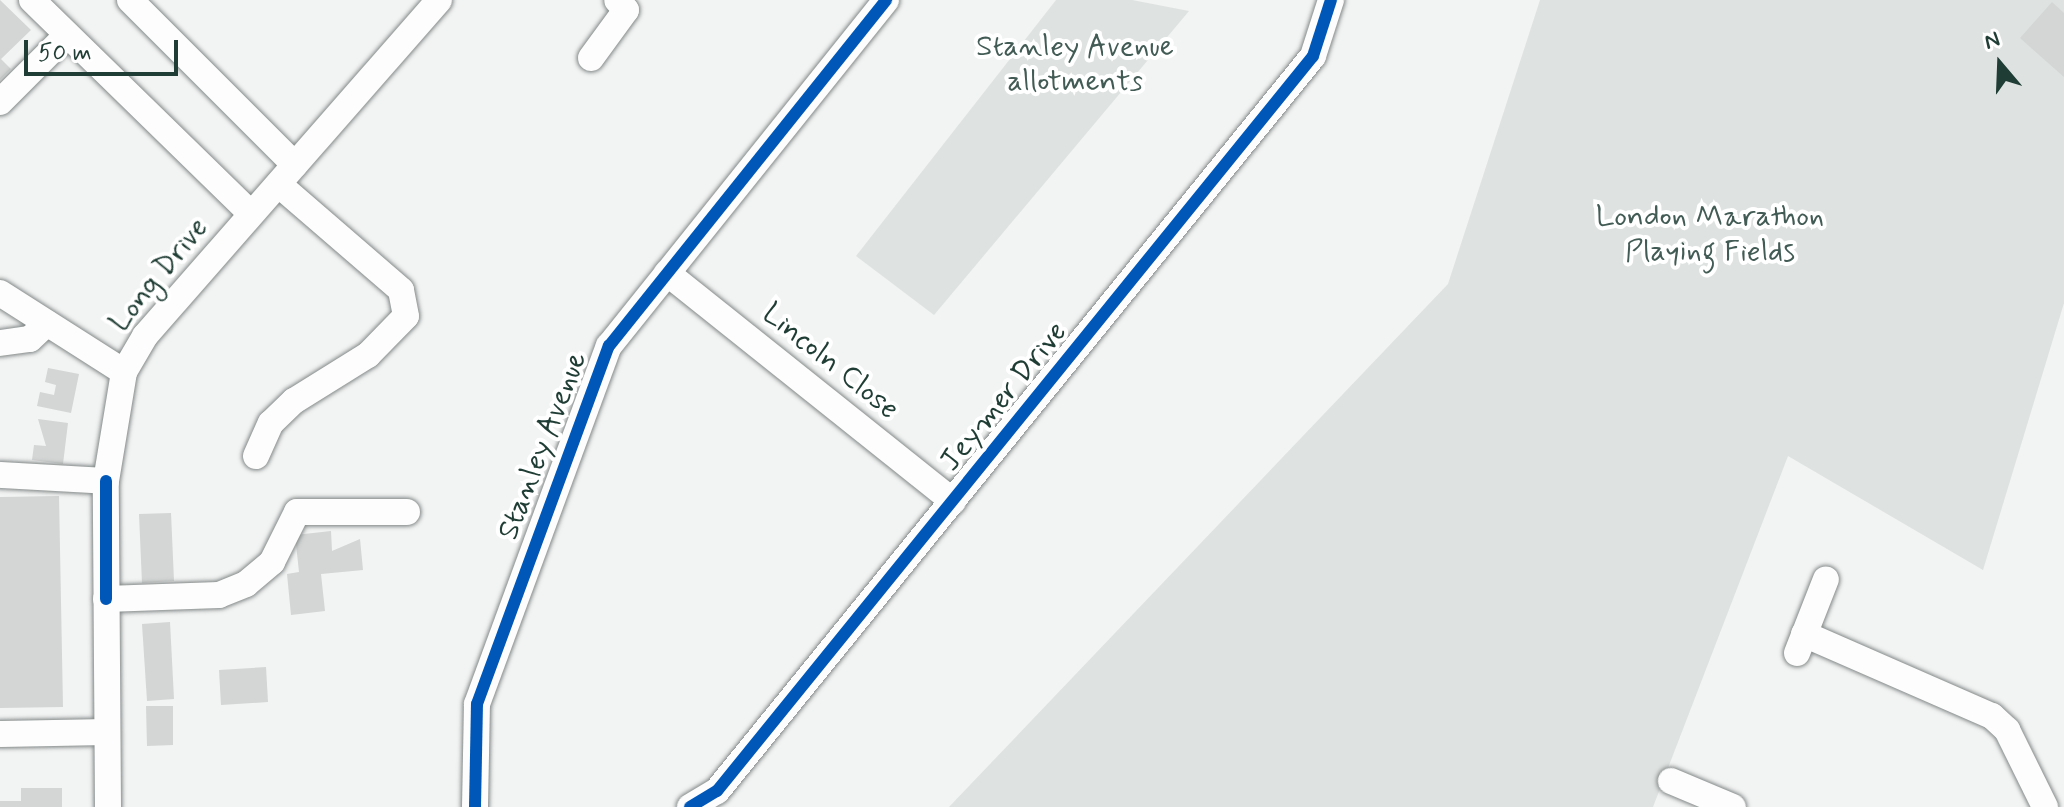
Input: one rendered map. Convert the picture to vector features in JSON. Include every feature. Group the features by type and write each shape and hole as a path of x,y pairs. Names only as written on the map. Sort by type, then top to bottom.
{"street":[{"path":"32,0 250,213"},
{"path":"130,0 286,175 401,290 406,316 387,340 279,416 256,456"},
{"name":"Long Drive","path":"108,807 106,481 124,372 145,336 439,0"},
{"path":"591,58 626,10 617,0"},
{"name":"Stanley Avenue","path":"475,807 477,704 508,610 609,346 886,0"},
{"name":"Jeymer Drive","path":"690,807 717,791 1313,56 1331,0"},
{"path":"0,102 67,35"},
{"name":"Lincoln Close","path":"667,273 953,501"},
{"path":"0,293 124,372"},
{"path":"0,343 30,339 47,323"},
{"path":"0,475 106,481"},
{"path":"106,599 220,601 272,562 297,512 407,512"},
{"path":"1826,579 1800,644 1992,716 2007,730 2045,807"},
{"path":"0,734 107,732"},
{"path":"1671,781 1733,807"}],"green space":[{"name":"Stanley Avenue allotments","path":"1056,0 1132,0 1189,11 934,315 856,256"},
{"name":"London Marathon Playing Fields","path":"1540,0 2064,0 2064,303 1983,570 1788,456 1653,807 949,807 1448,284"}],"building":[{"path":"0,0 31,30 1,59 11,69 0,80"},
{"path":"2052,2 2064,13 2064,77 2020,38"},
{"path":"48,368 79,374 71,413 37,406 40,392 54,395 56,385 45,382"},
{"path":"38,419 68,423 63,464 32,460 34,445 46,446"},
{"path":"59,496 63,707 0,708 0,497"},
{"path":"171,513 174,581 142,583 139,514"},
{"path":"331,531 332,551 360,539 363,570 321,574 325,611 291,615 287,574 299,572 295,535"},
{"path":"170,622 174,699 147,701 142,624"},
{"path":"266,667 268,702 221,705 219,670"},
{"path":"146,706 173,706 173,745 147,746"},
{"path":"21,788 62,788 62,807 0,807 0,801 21,801"}],"cycle path":[{"path":"475,807 477,704 609,346 886,0"},
{"path":"690,807 717,791 1313,56 1331,0"},
{"path":"106,481 106,599"}]}
